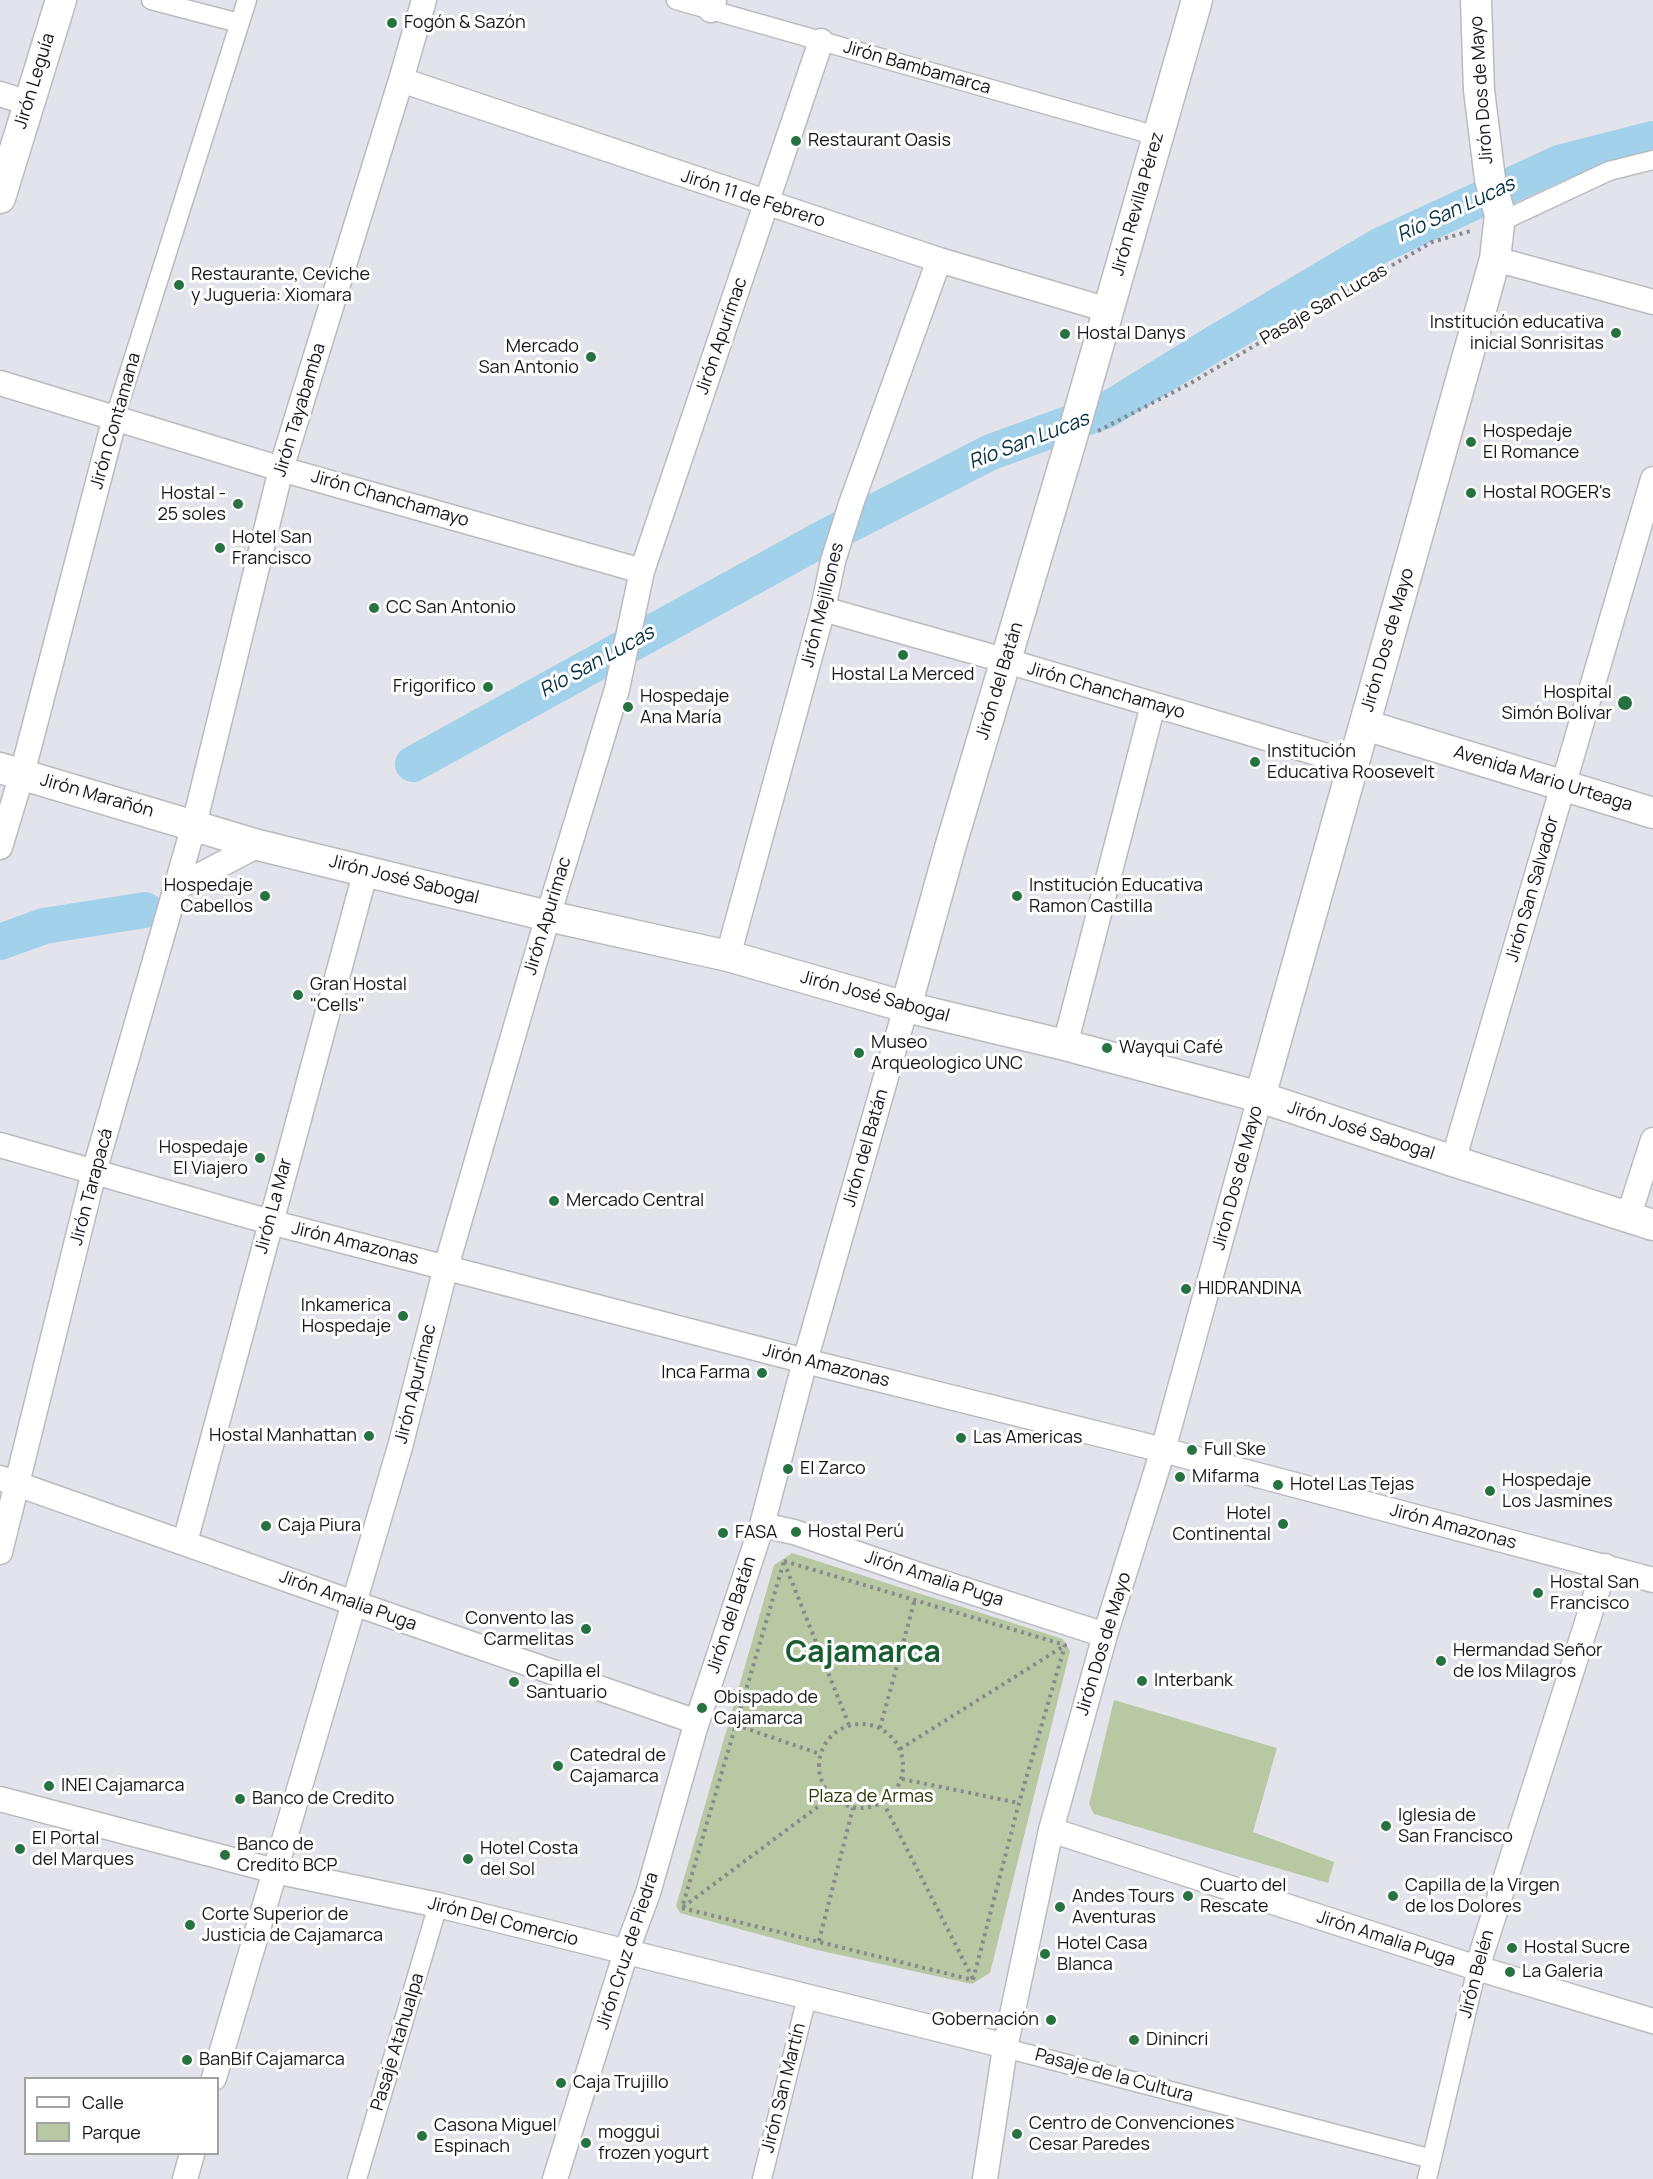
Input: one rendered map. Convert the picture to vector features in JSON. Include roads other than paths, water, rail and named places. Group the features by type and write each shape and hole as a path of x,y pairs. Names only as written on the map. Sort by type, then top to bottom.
{"street":[{"name":"Jirón Leguía","path":"0,198 61,0"},
{"path":"151,0 239,23"},
{"name":"Jirón Contamana","path":"0,847 11,771 115,417 247,0"},
{"name":"Jirón Tayabamba","path":"194,825 281,469 424,0"},
{"name":"Jirón Bambamarca","path":"676,0 713,5 821,41 1157,135"},
{"name":"Jirón Dos de Mayo","path":"985,2179 1005,2048 1051,1830 1105,1635 1163,1450 1495,259 1500,219 1490,179 1479,90 1476,0"},
{"name":"Jirón Revilla Pérez","path":"1074,428 1157,135 1192,1"},
{"name":"Jirón Apurímac","path":"215,2077 400,1447 446,1267 616,689 642,570 821,41"},
{"name":"Jirón 11 de Febrero","path":"401,80 939,261 1108,310"},
{"path":"0,94 28,103"},
{"path":"1500,219 1609,171 1653,160"},
{"path":"1495,259 1653,302"},
{"name":"Jirón Mejillones","path":"728,956 823,609 833,561 851,504 939,261"},
{"name":"Jirón Chanchamayo","path":"0,383 281,469 642,570"},
{"name":"Jirón del Batán","path":"697,1722 762,1525 805,1361 950,848 1074,428"},
{"name":"Jirón San Salvador","path":"1453,1161 1653,479"},
{"name":"Jirón Chanchamayo","path":"823,609 1354,764"},
{"path":"1065,1045 1153,705"},
{"name":"Avenida Mario Urteaga","path":"1365,725 1653,813"},
{"name":"Jirón Marañón","path":"11,771 194,825"},
{"name":"Jirón José Sabogal","path":"194,825 258,845 548,916 728,956 906,1007 1065,1045 1260,1097 1641,1221"},
{"name":"Jirón Tarapacá","path":"0,1552 9,1481 94,1172 194,825"},
{"path":"176,888 258,845"},
{"name":"Jirón La Mar","path":"185,1542 366,870"},
{"path":"1641,1221 1653,1140"},
{"name":"Jirón Amazonas","path":"0,1145 270,1222 805,1361 1163,1450 1653,1580"},
{"name":"Jirón Amalia Puga","path":"9,1481 185,1542 353,1604 697,1722"},
{"name":"Jirón Amalia Puga","path":"762,1525 794,1532 1105,1635"},
{"name":"Jirón Belén","path":"1427,2179 1477,1968 1605,1566"},
{"name":"Jirón Cruz de Piedra","path":"555,2179 626,1952 648,1893 697,1722"},
{"name":"Jirón Del Comercio","path":"0,1799 275,1871 438,1905 994,2043 1005,2048"},
{"name":"Jirón Amalia Puga","path":"1051,1830 1477,1968 1653,2021"},
{"name":"Pasaje Atahualpa","path":"357,2179 438,1905"},
{"name":"Jirón San Martín","path":"762,2179 807,1997"},
{"name":"Pasaje de la Cultura","path":"1005,2048 1432,2159"},
{"path":"185,2179 192,2155"}],"waterway":[{"name":"Río San Lucas","path":"413,764 829,535 991,452 1107,410 1381,245 1559,163 1653,139"},
{"name":"Río San Lucas","path":"0,942 44,926 145,910"}],"place":[{"name":"Fogón & Sazón","path":"392,23"},
{"name":"Restaurant Oasis","path":"796,141"},
{"name":"Restaurante, Ceviche y Jugueria: Xiomara","path":"179,285"},
{"name":"Institución educativa inicial Sonrisitas","path":"1616,333"},
{"name":"Hostal Danys","path":"1065,334"},
{"name":"Mercado San Antonio","path":"591,357"},
{"name":"Hospedaje El Romance","path":"1471,442"},
{"name":"Hostal ROGER's","path":"1471,493"},
{"name":"Hostal - 25 soles","path":"238,504"},
{"name":"Hotel San Francisco","path":"220,548"},
{"name":"CC San Antonio","path":"374,608"},
{"name":"Hostal La Merced","path":"903,655"},
{"name":"Frigorifico","path":"488,687"},
{"name":"Hospital Simón Bolívar","path":"1625,703"},
{"name":"Hospedaje Ana María","path":"628,707"},
{"name":"Institución Educativa Roosevelt","path":"1255,762"},
{"name":"Hospedaje Cabellos","path":"265,896"},
{"name":"Institución Educativa Ramon Castilla","path":"1017,896"},
{"name":"Gran Hostal \"Cells\"","path":"298,995"},
{"name":"Wayqui Café","path":"1107,1048"},
{"name":"Museo Arqueologico UNC","path":"859,1053"},
{"name":"Hospedaje El Viajero","path":"260,1158"},
{"name":"Mercado Central","path":"554,1201"},
{"name":"HIDRANDINA","path":"1186,1289"},
{"name":"Inkamerica Hospedaje","path":"403,1316"},
{"name":"Inca Farma","path":"762,1373"},
{"name":"Hostal Manhattan","path":"369,1436"},
{"name":"Las Americas","path":"961,1438"},
{"name":"Full Ske","path":"1192,1450"},
{"name":"El Zarco","path":"788,1469"},
{"name":"Mifarma","path":"1180,1477"},
{"name":"Hotel Las Tejas","path":"1278,1485"},
{"name":"Hospedaje Los Jasmines","path":"1490,1491"},
{"name":"Hotel Continental","path":"1283,1524"},
{"name":"Caja Piura","path":"266,1526"},
{"name":"Hostal Perú","path":"796,1532"},
{"name":"FASA","path":"723,1533"},
{"name":"Hostal San Francisco","path":"1538,1593"},
{"name":"Convento las Carmelitas","path":"586,1629"},
{"name":"Hermandad Señor de los Milagros","path":"1441,1661"},
{"name":"Interbank","path":"1142,1681"},
{"name":"Capilla el Santuario","path":"514,1682"},
{"name":"Obispado de Cajamarca","path":"702,1708"},
{"name":"Catedral de Cajamarca","path":"558,1766"},
{"name":"INEI Cajamarca","path":"49,1786"},
{"name":"Banco de Credito","path":"240,1799"},
{"name":"Iglesia de San Francisco","path":"1386,1826"},
{"name":"El Portal del Marques","path":"20,1849"},
{"name":"Banco de Credito BCP","path":"225,1855"},
{"name":"Hotel Costa del Sol","path":"468,1859"},
{"name":"Cuarto del Rescate","path":"1188,1896"},
{"name":"Capilla de la Virgen de los Dolores","path":"1393,1896"},
{"name":"Andes Tours Aventuras","path":"1060,1907"},
{"name":"Corte Superior de Justicia de Cajamarca","path":"190,1925"},
{"name":"Hostal Sucre","path":"1512,1948"},
{"name":"Hotel Casa Blanca","path":"1045,1954"},
{"name":"La Galeria","path":"1510,1972"},
{"name":"Gobernación","path":"1051,2020"},
{"name":"Dinincri","path":"1134,2040"},
{"name":"BanBif Cajamarca","path":"187,2060"},
{"name":"Caja Trujillo","path":"561,2083"},
{"name":"Centro de Convenciones Cesar Paredes","path":"1017,2134"},
{"name":"Casona Miguel Espinach","path":"422,2136"},
{"name":"moggui frozen yogurt","path":"586,2143"}],"district":[{"name":"Cajamarca","path":"863,1654"}],"park label":[{"name":"Plaza de Armas","path":"871,1797"}]}
